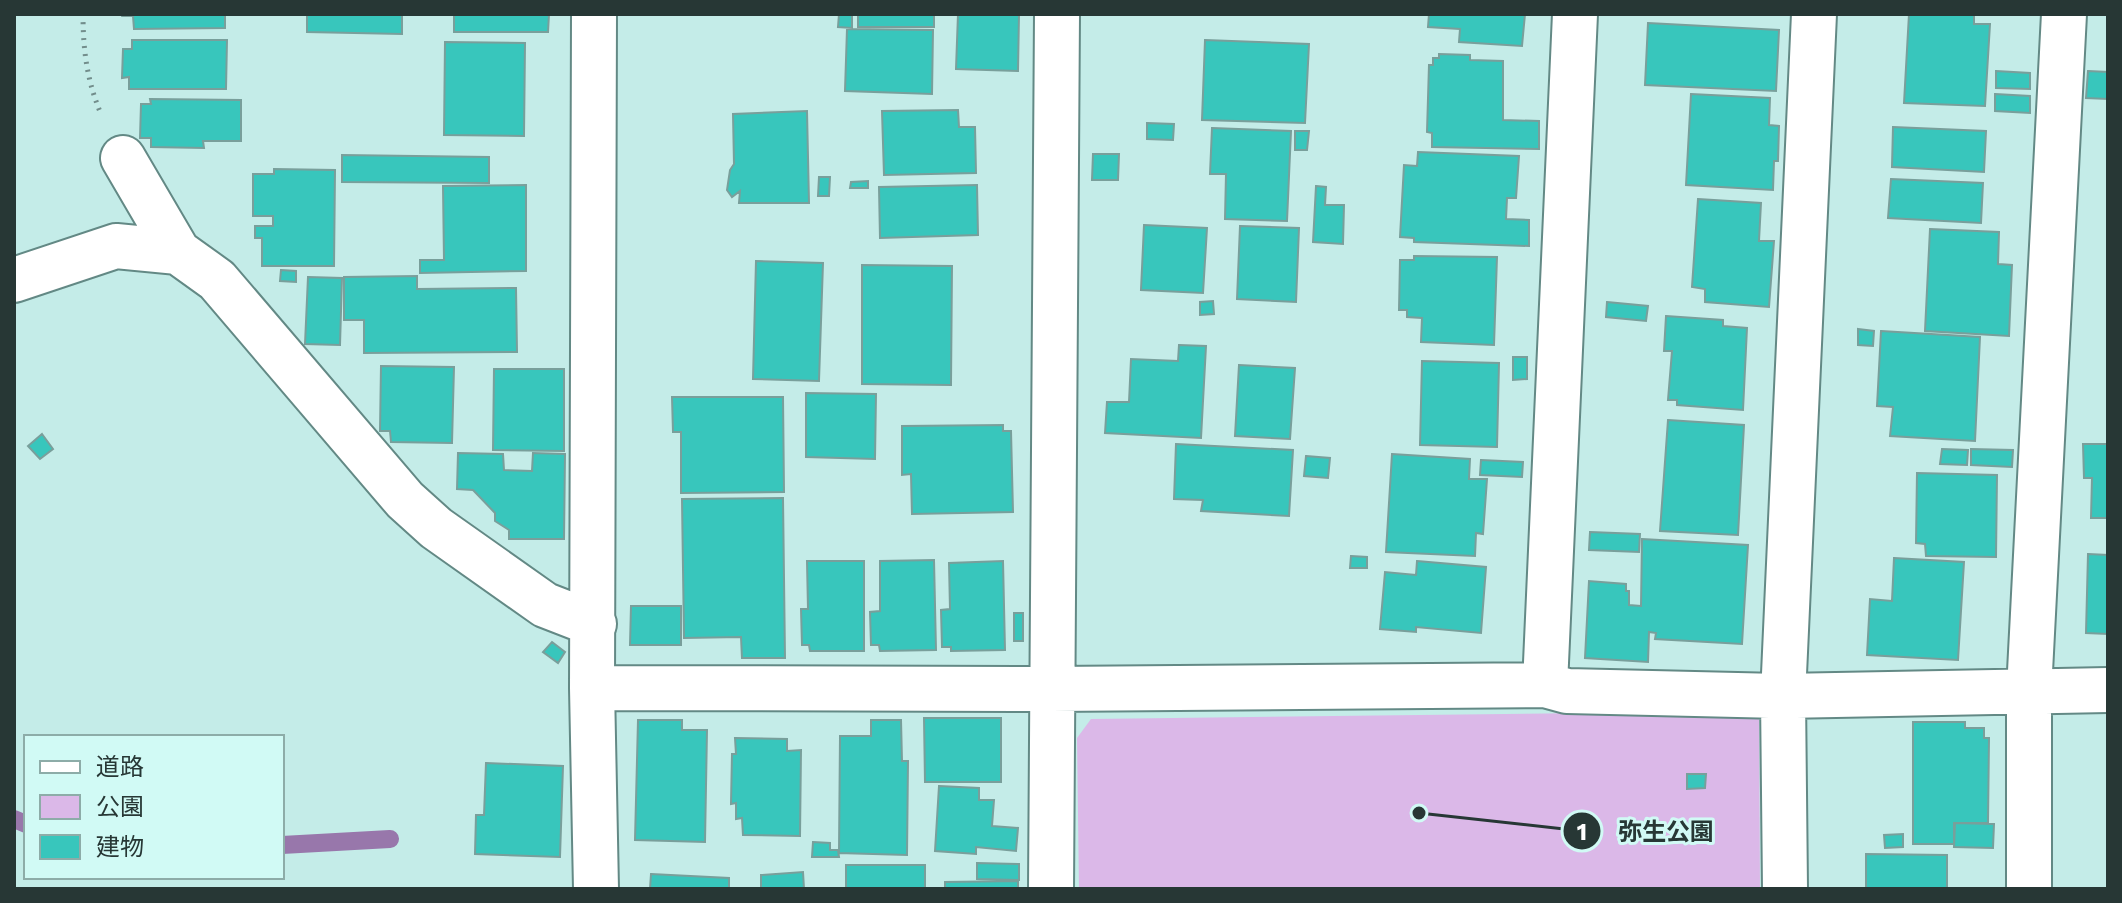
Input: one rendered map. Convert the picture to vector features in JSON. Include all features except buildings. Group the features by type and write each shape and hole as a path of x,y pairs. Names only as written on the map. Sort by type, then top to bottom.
{"street":[{"path":"594,14 592,688 596,889"},
{"path":"1051,889 1057,14"},
{"path":"1545,685 1575,14"},
{"path":"1785,889 1783,696 1814,14"},
{"path":"2029,889 2029,691 2064,14"},
{"path":"123,158 178,252 217,280 405,500 436,528 545,605 594,624"},
{"path":"14,280 116,246 178,252"},
{"path":"592,688 1052,689 1545,685 1567,691 1783,696 2108,690"}],"path":[{"path":"83,14 83,52 90,89 123,158"}],"green space":[{"path":"1759,711 1760,889 1079,889 1077,738 1091,719"}],"waterway":[{"path":"14,819 24,823"},
{"path":"284,845 390,839"}],"place":[{"name":"弥生公園","path":"1419,813"}]}
